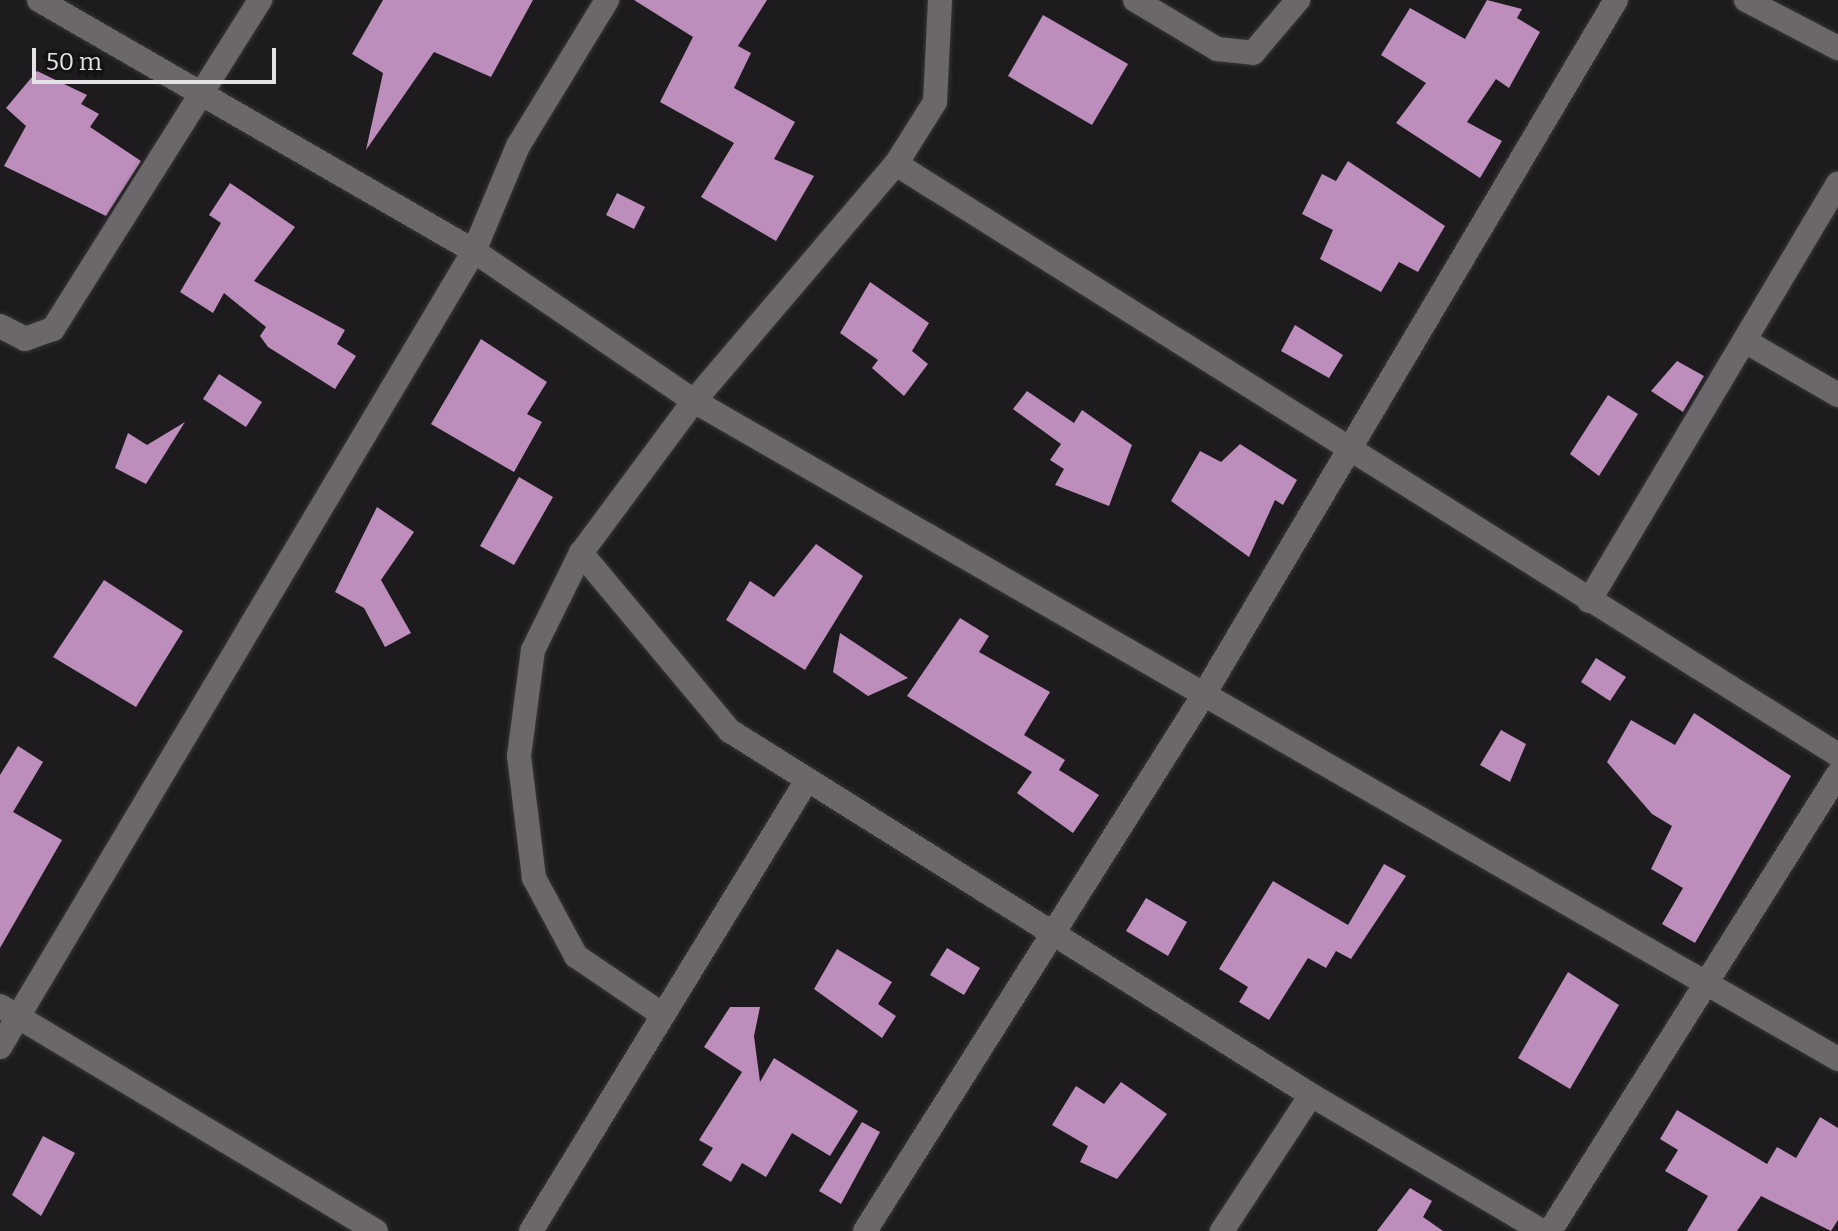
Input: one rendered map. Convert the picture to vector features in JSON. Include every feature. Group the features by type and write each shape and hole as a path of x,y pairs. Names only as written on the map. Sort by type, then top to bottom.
{"street":[{"path":"39,0 474,251 694,401 1838,1059"},
{"path":"0,326 25,339 53,329 260,0"},
{"path":"0,1047 9,1012 474,251 518,146 607,0"},
{"path":"663,1015 576,956 534,878 519,756 533,650 581,553 694,401 896,164 935,102 940,0"},
{"path":"1135,0 1217,49 1253,53 1298,0"},
{"path":"865,1231 1203,696 1616,0"},
{"path":"1746,0 1838,48"},
{"path":"896,164 1348,453 1838,755"},
{"path":"1589,601 1838,184"},
{"path":"1745,341 1838,395"},
{"path":"581,553 730,731 1054,931 1311,1095 1542,1231"},
{"path":"1550,1231 1708,985 1838,774"},
{"path":"531,1231 807,780"},
{"path":"9,1012 376,1231"},
{"path":"1222,1231 1311,1095"}],"building":[{"path":"383,0 533,0 491,77 434,52 366,150 383,73 352,54"},
{"path":"634,0 767,0 738,46 751,53 734,88 795,122 774,159 814,176 776,241 701,197 734,143 660,102 693,37"},
{"path":"1487,0 1522,9 1517,18 1540,32 1509,88 1496,79 1467,122 1502,141 1480,178 1396,123 1426,83 1381,55 1410,8 1465,39"},
{"path":"1043,15 1128,64 1092,125 1008,76"},
{"path":"37,71 87,95 81,104 99,114 90,127 141,161 106,216 4,166 26,126 6,108"},
{"path":"1348,161 1445,226 1418,272 1399,262 1381,292 1320,259 1333,230 1302,214 1322,174 1336,181"},
{"path":"230,183 295,227 254,281 345,330 337,344 356,356 335,389 268,347 260,336 266,327 224,293 213,313 180,292 221,223 209,215"},
{"path":"617,193 645,207 634,229 606,215"},
{"path":"870,282 929,323 912,351 928,364 904,396 872,368 878,360 840,333"},
{"path":"1295,325 1343,355 1329,378 1281,351"},
{"path":"481,339 547,382 527,414 542,422 514,472 431,424"},
{"path":"1677,361 1704,376 1683,412 1651,391"},
{"path":"219,374 262,402 246,427 203,399"},
{"path":"1027,391 1074,423 1082,410 1132,445 1109,506 1055,485 1064,469 1050,460 1061,444 1013,409"},
{"path":"1608,395 1638,414 1599,476 1570,454"},
{"path":"185,422 146,484 115,468 128,433 147,445"},
{"path":"1240,444 1297,480 1283,505 1275,500 1249,557 1171,501 1200,451 1221,462"},
{"path":"519,477 553,497 514,565 480,546"},
{"path":"377,507 414,532 381,580 411,633 385,647 364,608 335,592"},
{"path":"816,544 863,576 805,670 726,620 750,581 774,597"},
{"path":"104,580 183,631 136,707 53,657"},
{"path":"960,618 989,636 979,652 1050,692 1024,735 1065,760 1059,770 1099,795 1073,833 1017,793 1032,772 907,696"},
{"path":"840,633 908,678 868,696 833,672"},
{"path":"1596,658 1626,677 1610,701 1581,682"},
{"path":"1694,713 1791,776 1695,943 1662,924 1683,888 1651,869 1672,826 1652,814 1607,762 1631,720 1675,745"},
{"path":"1501,730 1526,744 1510,782 1480,765"},
{"path":"18,746 43,762 13,812 62,840 0,948 0,775"},
{"path":"1384,864 1406,876 1351,959 1336,951 1326,968 1308,958 1269,1020 1239,1002 1248,987 1219,969 1273,881 1348,925"},
{"path":"1146,898 1187,922 1168,956 1126,931"},
{"path":"947,948 980,968 964,995 930,975"},
{"path":"837,949 892,982 878,1004 896,1016 882,1038 814,989"},
{"path":"1568,972 1619,1005 1570,1089 1518,1058"},
{"path":"730,1007 760,1007 754,1036 760,1082 774,1058 858,1111 830,1156 792,1133 766,1177 742,1163 731,1182 702,1165 713,1148 699,1140 742,1072 704,1047"},
{"path":"1121,1082 1167,1114 1117,1179 1080,1162 1088,1146 1052,1125 1076,1086 1104,1104"},
{"path":"1677,1110 1767,1164 1777,1147 1796,1158 1820,1117 1838,1128 1838,1220 1831,1231 1761,1196 1737,1231 1687,1231 1708,1196 1665,1171 1678,1150 1660,1139"},
{"path":"862,1122 880,1132 841,1204 819,1191"},
{"path":"43,1136 75,1153 41,1216 12,1195"},
{"path":"1410,1188 1432,1201 1423,1217 1443,1231 1377,1231"}]}
